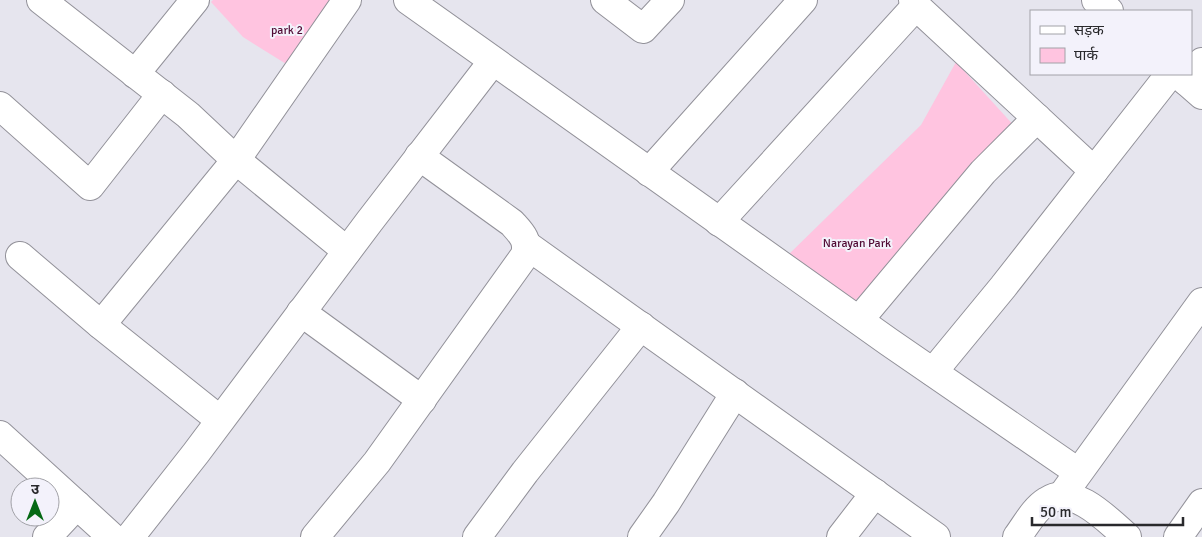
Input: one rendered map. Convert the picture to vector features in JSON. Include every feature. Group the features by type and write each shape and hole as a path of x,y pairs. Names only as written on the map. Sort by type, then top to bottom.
{"street":[{"path":"41,0 188,114 236,160 347,252"},
{"path":"136,74 195,0"},
{"path":"101,325 236,160 348,0"},
{"path":"408,0 719,222 1078,472"},
{"path":"605,0 643,30 670,0"},
{"path":"649,172 803,0"},
{"path":"1096,0 1108,10"},
{"path":"719,222 914,3 1094,172"},
{"path":"130,537 494,61"},
{"path":"933,372 1094,172 1188,77"},
{"path":"0,106 90,186 162,94"},
{"path":"859,320 983,172 1037,118"},
{"path":"420,156 512,223 524,236 528,246 936,537"},
{"path":"315,537 377,462 526,254 528,246"},
{"path":"20,256 101,325 220,420"},
{"path":"1061,497 1202,302"},
{"path":"301,312 422,400"},
{"path":"477,537 641,326"},
{"path":"642,537 666,503 735,393"},
{"path":"3,443 112,537"},
{"path":"841,537 875,493"},
{"path":"1017,537 1037,510 1048,500 1061,497 1080,501 1094,509 1127,537"},
{"path":"1178,537 1202,503"},
{"path":"47,537 77,505"}],"green space":[{"name":"park 2","path":"213,0 357,0 291,67 243,37 211,2"},
{"name":"Narayan Park","path":"956,62 1017,129 927,232 845,310 783,260 921,125"}]}
